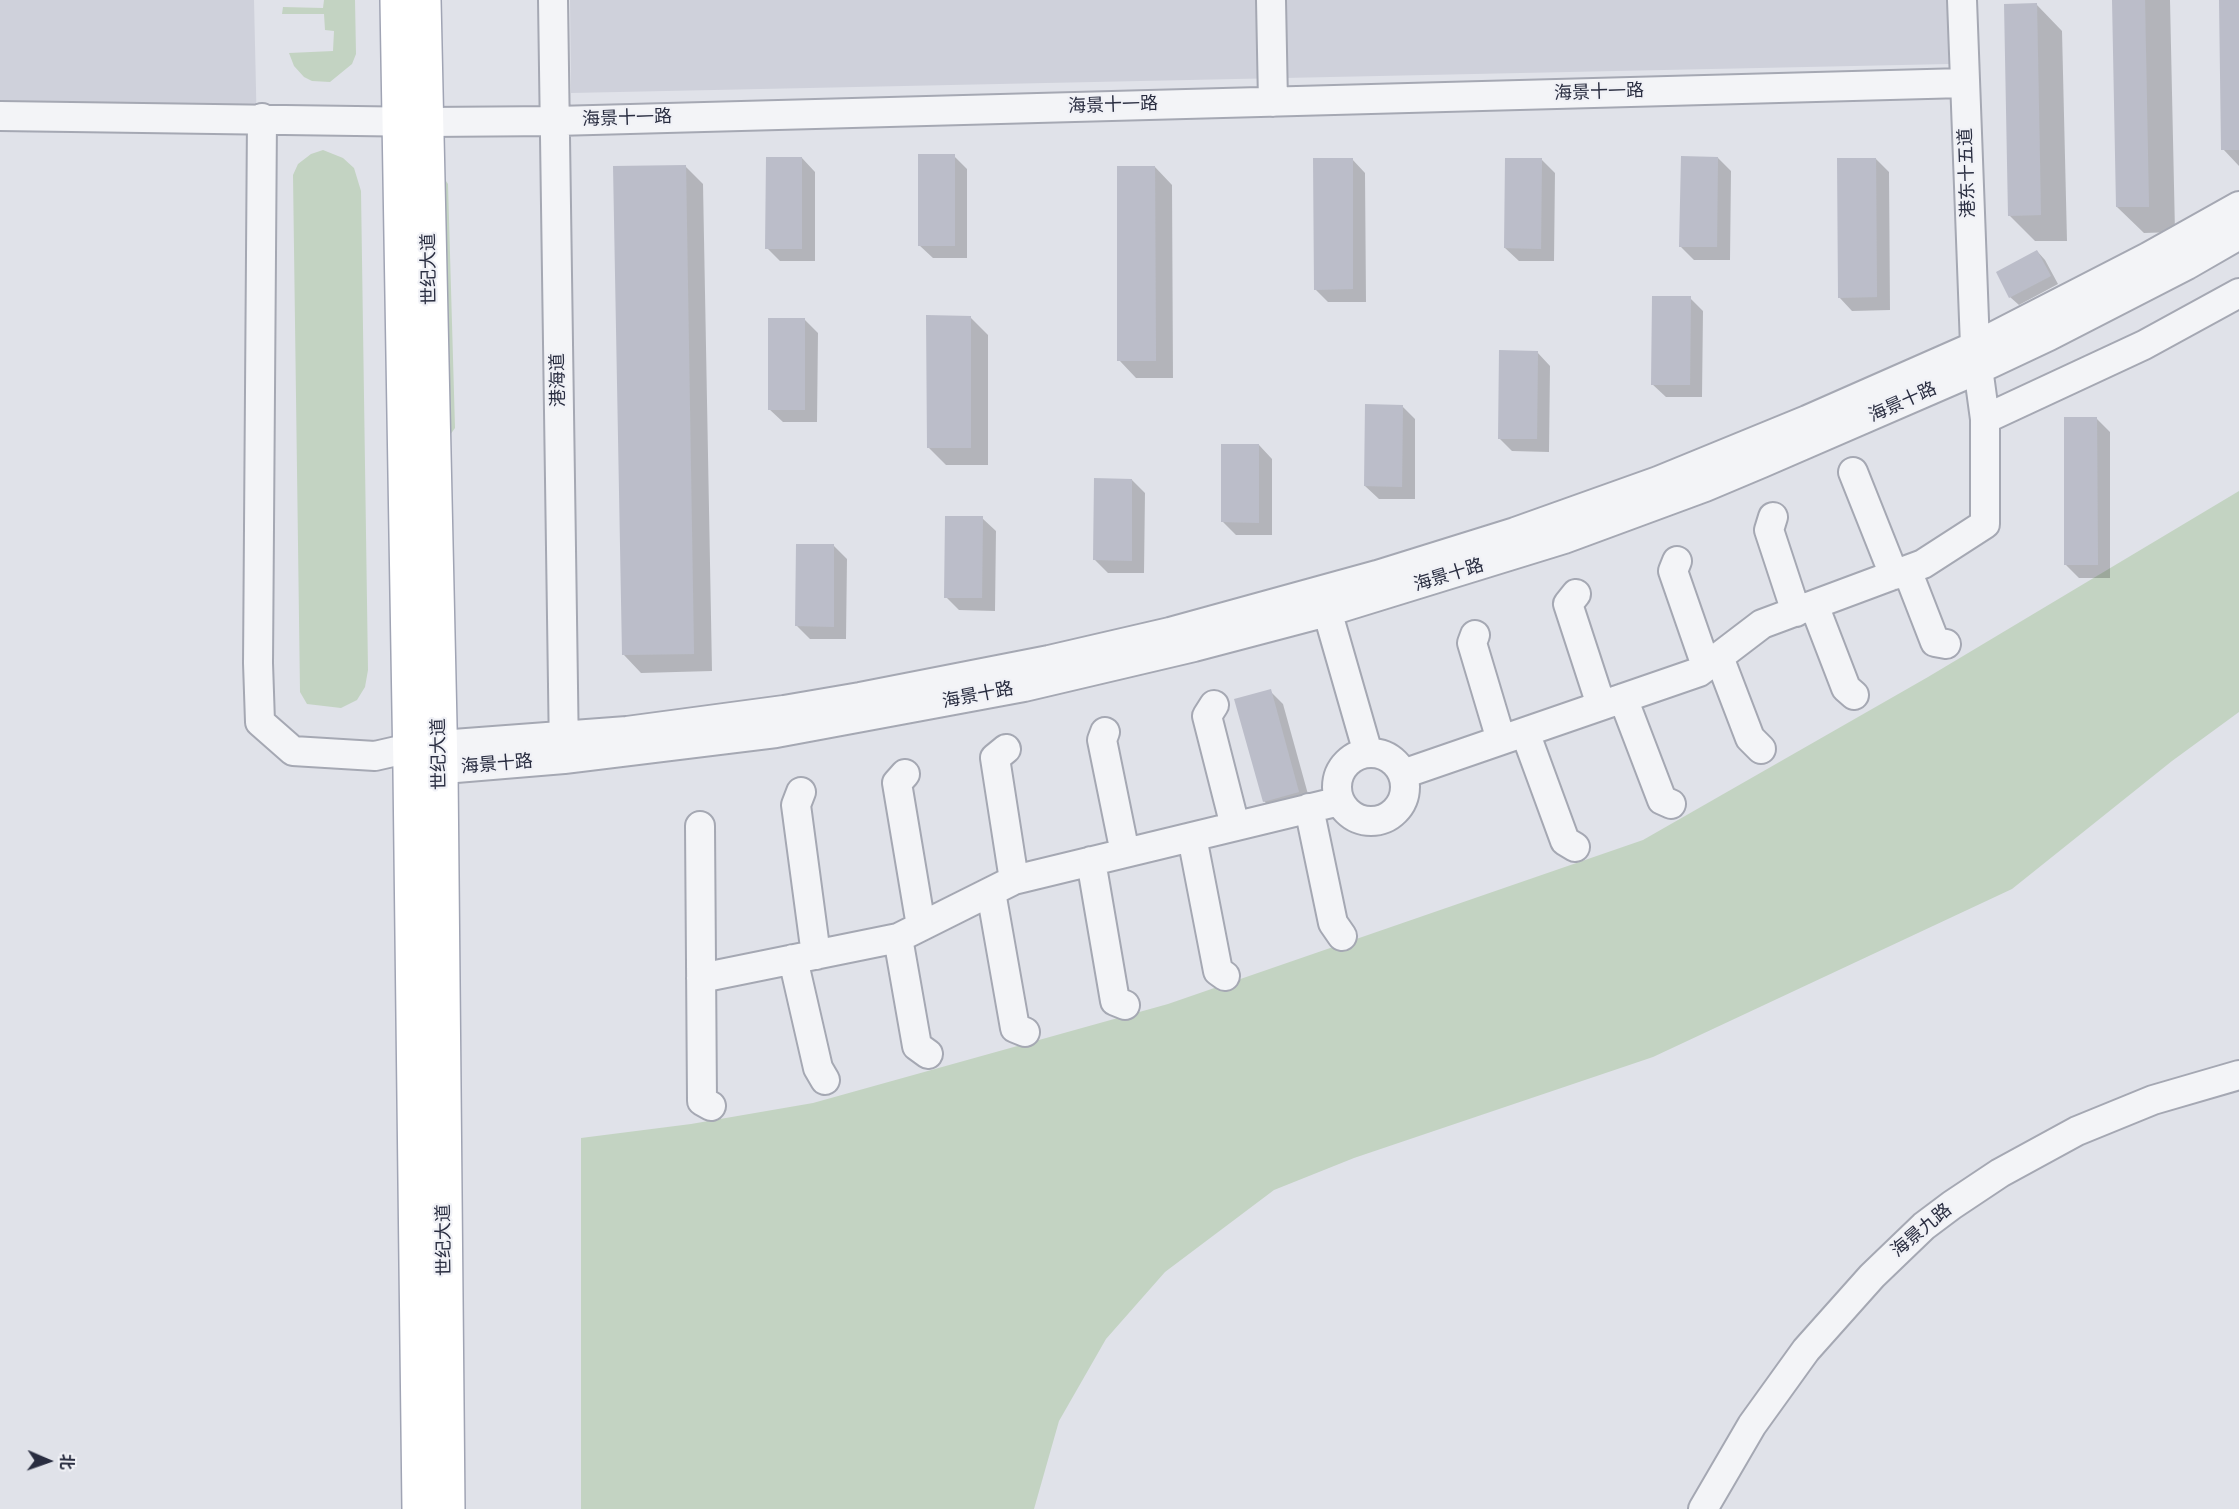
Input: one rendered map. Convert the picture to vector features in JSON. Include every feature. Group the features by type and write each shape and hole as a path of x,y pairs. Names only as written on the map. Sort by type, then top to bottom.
{"main road":[{"name":"世纪大道","path":"397,0 414,121"},
{"name":"世纪大道","path":"424,0 414,121 425,759 447,1509"},
{"name":"世纪大道","path":"418,1509 425,759"}],"street":[{"name":"港海道","path":"553,0 563,748"},
{"path":"1271,0 1273,102"},
{"name":"港东十五道","path":"1901,573 1923,564 1985,524 1985,419 1977,358 1962,0"},
{"name":"海景十一路","path":"0,116 556,121 1964,83"},
{"name":"海景十路","path":"262,118 258,663 260,722 293,751 425,759 563,748 627,731 784,710 920,686 1325,602 1515,531 1658,481 1807,420 1977,358 2117,302 2239,235"},
{"name":"海景十路","path":"1977,358 2239,206"},
{"path":"1985,419 2144,345 2239,293"},
{"path":"1853,472 1935,642 1946,644"},
{"path":"1773,517 1769,530 1805,609 1846,688 1854,695"},
{"path":"1677,561 1673,571 1712,662 1750,738 1761,749"},
{"path":"1403,774 1699,672 1762,624 1901,573"},
{"path":"1576,594 1568,604 1612,701 1662,800 1671,804"},
{"path":"1325,602 1368,753"},
{"path":"1475,635 1472,643 1513,736 1565,841 1575,847"},
{"path":"1214,705 1208,716 1235,826"},
{"path":"1106,732 1102,740 1125,853"},
{"path":"1006,750 995,758 1002,886 1015,1028 1025,1032"},
{"path":"1379,754 1389,758 1403,774 1406,784 1401,805 1385,819 1374,822 1363,821 1354,817 1340,801 1338,779 1349,761 1358,755 1379,754"},
{"path":"905,774 897,783 917,1046 928,1054"},
{"path":"801,792 796,806 805,957 818,1068 825,1080"},
{"path":"701,978 805,957 910,932 1002,886 1091,861 1340,801"},
{"path":"1309,808 1333,923 1342,936"},
{"path":"700,826 702,1101 711,1106"},
{"path":"1192,837 1218,971 1225,976"},
{"path":"1091,861 1115,1001 1125,1005"},
{"name":"海景九路","path":"1703,1509 1752,1425 1806,1350 1872,1276 1924,1226 1952,1204 2000,1173 2077,1131 2153,1100 2239,1075"},
{"name":"海景九路","path":"1715,1509 1773,1412 1808,1363 1871,1289 1932,1233 1978,1198 2059,1152 2142,1116 2239,1086"}],"shaded area":[{"path":"0,0 254,0 257,134 0,132"},
{"path":"570,0 1947,0 1949,64 571,93"}],"green space":[{"path":"324,0 355,0 356,54 352,64 330,82 312,81 304,77 294,66 289,53 333,51 334,31 325,30 324,14 282,14 283,7 323,8"},
{"path":"323,150 343,158 354,168 361,191 368,670 365,687 357,700 341,708 307,704 300,692 293,175 298,164 311,154"},
{"path":"441,181 446,181 448,184 455,428 450,435"},
{"path":"2239,491 2239,712 2172,761 2012,889 1653,1057 1354,1158 1274,1190 1165,1272 1106,1339 1059,1421 1034,1509 581,1509 581,1138 691,1124 813,1103 1168,1004 1643,840 1928,677"}],"building":[{"path":"2112,0 2145,0 2149,207 2116,207"},
{"path":"2219,0 2239,0 2239,150 2221,150"},
{"path":"2037,3 2041,215 2008,216 2004,4"},
{"path":"918,154 955,154 955,246 918,246"},
{"path":"1681,156 1718,157 1717,247 1679,247"},
{"path":"766,157 802,157 802,249 765,249"},
{"path":"1313,158 1353,158 1353,289 1314,290"},
{"path":"1505,158 1542,158 1541,249 1504,248"},
{"path":"1837,158 1876,158 1877,297 1838,298"},
{"path":"686,165 694,654 622,655 613,166"},
{"path":"1117,166 1155,166 1156,361 1117,361"},
{"path":"2037,250 2051,276 2009,298 1996,272"},
{"path":"1652,296 1691,296 1690,385 1651,385"},
{"path":"926,315 971,316 971,448 927,448"},
{"path":"768,318 805,318 805,410 768,410"},
{"path":"1499,350 1538,351 1537,439 1498,439"},
{"path":"1365,404 1403,405 1402,487 1364,486"},
{"path":"2064,417 2097,417 2098,565 2064,565"},
{"path":"1221,444 1259,444 1259,523 1221,522"},
{"path":"1094,478 1132,479 1132,561 1093,560"},
{"path":"945,516 983,516 982,598 944,598"},
{"path":"796,544 834,544 834,627 795,626"},
{"path":"1271,689 1299,792 1263,802 1234,699"}]}
